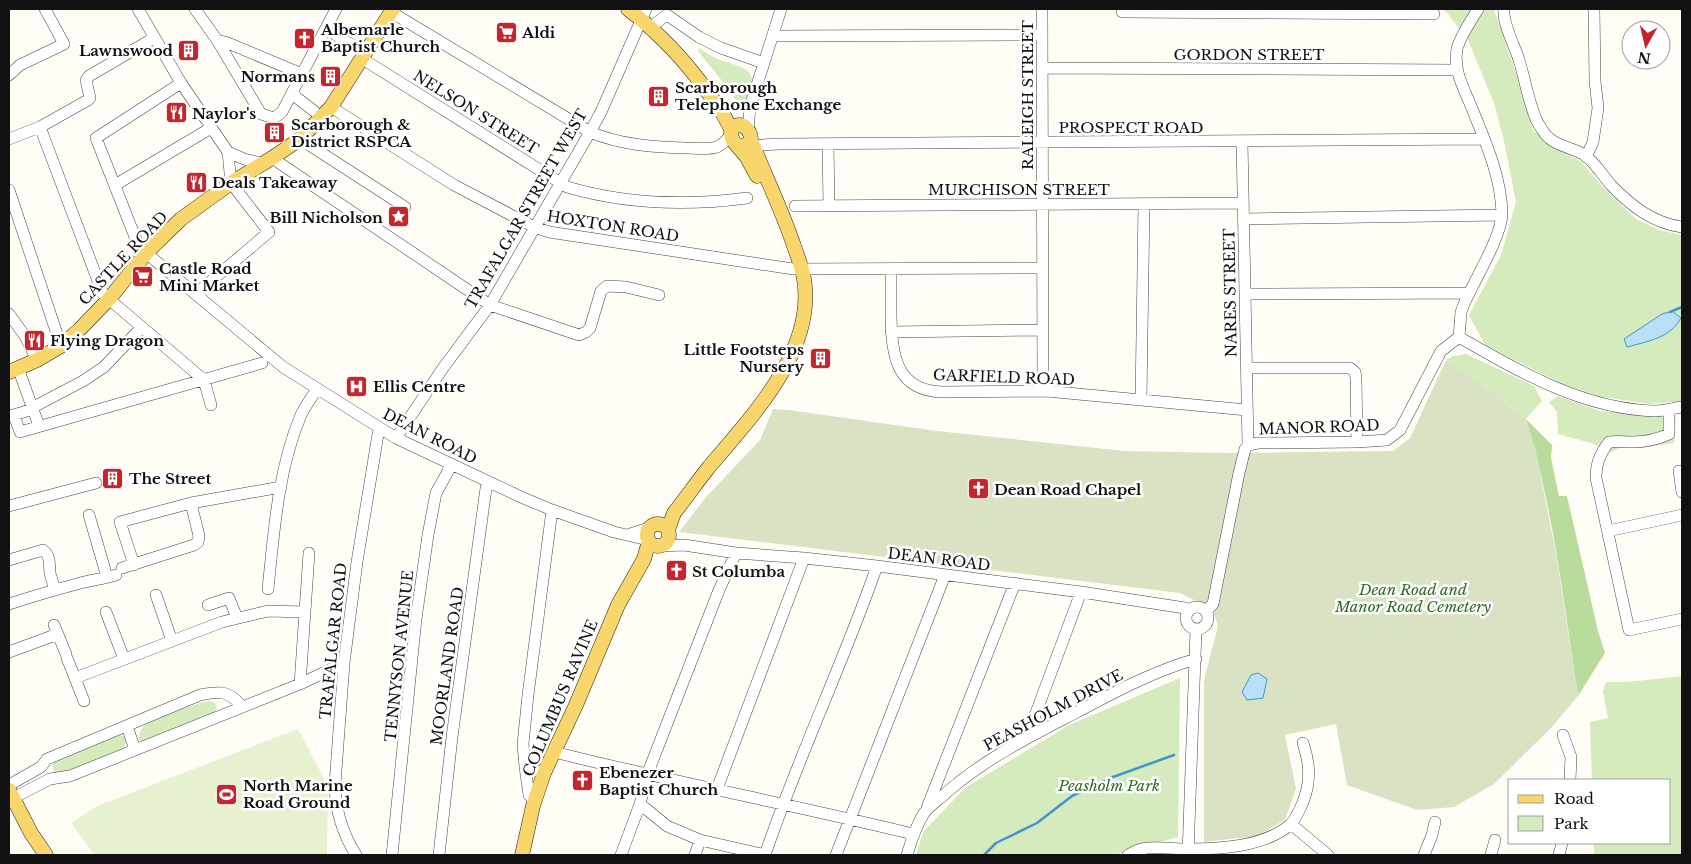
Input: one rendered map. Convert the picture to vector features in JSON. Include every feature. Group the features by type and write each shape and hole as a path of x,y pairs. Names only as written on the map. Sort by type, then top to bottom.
{"main road":[{"path":"628,9 642,12 683,49 742,133 761,167 782,215 798,270 797,302 792,330 772,375 713,464 674,513 669,531 664,526 654,537"},
{"name":"CASTLE ROAD","path":"14,370 37,360 61,346 79,330 147,252 181,219 231,183 300,138 331,107 392,10"},
{"path":"642,12 695,74 725,116 742,133 754,169 798,270"},
{"name":"COLUMBUS RAVINE","path":"522,855 534,801 544,773 576,705 618,605 654,537 666,520 674,513"},
{"path":"10,791 31,833 46,855"}],"street":[{"path":"9,75 20,66 64,44 45,9"},
{"path":"140,9 154,38 181,83 228,152 231,183 269,232 197,293"},
{"path":"195,9 217,40 261,114 274,118 279,115 292,94 336,9"},
{"path":"392,10 590,132 621,142 662,147 694,148 717,147 742,133 781,9"},
{"name":"RALEIGH STREET","path":"1042,9 1043,391"},
{"path":"1478,9 1457,48 1456,70 1497,176 1502,215 1494,240 1461,312 1458,338 1564,391 1601,404 1657,411 1682,407"},
{"path":"1504,9 1536,117 1549,138 1562,146 1574,149 1586,157 1635,207 1656,221 1682,227"},
{"path":"1586,157 1593,142 1598,108 1595,81 1594,9"},
{"path":"1122,12 1149,10 1309,11 1434,14"},
{"name":"TRAFALGAR STREET WEST","path":"396,438 490,305 561,183 601,112 642,12"},
{"path":"656,23 667,15 699,37 721,48 764,63"},
{"name":"NELSON STREET","path":"327,28 363,55 567,187 631,200 665,203 725,194 746,198"},
{"path":"773,36 1042,36"},
{"path":"9,139 40,126 88,100 90,98 86,80 89,76 154,38"},
{"path":"217,40 302,74"},
{"name":"GORDON STREET","path":"1042,68 1456,70"},
{"name":"DEAN ROAD","path":"181,83 96,138 140,247 283,367 396,438 552,510 626,535 654,537 684,545 736,553 804,558 1016,583 1178,606 1189,610"},
{"path":"292,94 314,111"},
{"name":"HOXTON ROAD","path":"331,107 447,181 534,227 558,233 798,270 1042,268"},
{"path":"40,126 103,294 204,380 211,405"},
{"path":"115,185 211,128"},
{"name":"PROSPECT ROAD","path":"742,133 779,144 1484,139"},
{"path":"300,138 405,207"},
{"name":"NARES STREET","path":"1242,141 1248,445"},
{"path":"761,167 768,155 779,144"},
{"path":"828,144 829,206"},
{"path":"228,152 244,159 267,161 490,305 579,335 590,328 601,291 608,286 626,287 659,296"},
{"path":"9,190 61,346"},
{"name":"MURCHISON STREET","path":"795,206 1243,203"},
{"path":"1141,400 1144,204"},
{"path":"1244,219 1502,215"},
{"name":"GARFIELD ROAD","path":"891,269 894,355 898,367 907,379 920,388 935,392 1043,391 1247,410"},
{"path":"1246,294 1469,293"},
{"path":"9,314 25,336 37,360"},
{"path":"142,327 104,367 83,381 32,406 24,412 12,416 20,432 262,363"},
{"path":"892,332 1042,330"},
{"name":"MANOR ROAD","path":"1196,630 1203,628 1207,624 1208,615 1206,611 1213,604 1239,472 1245,449 1248,445 1258,443 1387,440 1400,430 1441,351 1458,338"},
{"path":"1246,368 1350,368 1355,372 1356,378 1357,442"},
{"path":"14,370 32,406 39,426"},
{"path":"271,584 281,487 288,456 302,414 318,389"},
{"path":"1669,409 1668,434 1659,439 1609,442 1598,457 1596,478 1629,630 1682,619"},
{"name":"TRAFALGAR ROAD","path":"356,855 338,815 335,798 344,664 356,562 379,428"},
{"name":"TENNYSON AVENUE","path":"392,855 416,619 428,535 436,493 452,464"},
{"path":"1679,471 1682,492"},
{"name":"MOORLAND ROAD","path":"439,855 452,736 487,481"},
{"path":"9,506 90,487"},
{"path":"134,565 120,522 191,503 281,487"},
{"path":"9,604 115,573 194,545 198,542 198,536 191,503"},
{"path":"534,801 528,795 523,744 552,510"},
{"path":"1608,531 1682,515"},
{"path":"93,519 115,573"},
{"path":"669,531 675,540 684,545"},
{"path":"9,560 44,550 51,564 50,574 55,590"},
{"path":"300,684 310,553"},
{"path":"621,855 640,804 647,775 719,590 736,553"},
{"path":"717,789 804,558"},
{"path":"640,804 668,826 700,840 766,855 784,804 863,608 877,566"},
{"path":"836,855 945,575"},
{"path":"925,812 1016,583"},
{"path":"1028,737 1081,592"},
{"path":"156,595 172,641"},
{"path":"208,605 229,598 237,618"},
{"path":"1188,852 1196,630 1186,621 1186,616 1189,610 1198,607 1206,611"},
{"path":"75,678 222,622 268,610 305,612"},
{"path":"106,612 124,658"},
{"path":"9,652 56,629 84,701"},
{"name":"PEASHOLM DRIVE","path":"907,855 913,834 925,812 955,785 982,765 1028,737 1134,684 1196,659"},
{"path":"10,791 70,776 300,684 344,664"},
{"path":"10,791 42,767 47,759 200,695 219,691 232,696 242,706"},
{"path":"127,726 136,750"},
{"path":"1563,735 1571,757 1570,779"},
{"path":"1128,855 1141,849 1188,852 1237,845 1271,836 1291,824 1301,807 1308,788 1309,772 1303,743"},
{"path":"554,752 647,775 850,818 913,834"},
{"path":"525,767 544,773"},
{"path":"1424,855 1435,822"},
{"path":"1291,824 1328,855"},
{"path":"695,855 700,840"},
{"path":"1491,855 1495,840"}],"green space":[{"path":"1444,9 1494,10 1522,90 1533,131 1581,162 1604,188 1636,219 1659,230 1682,235 1682,401 1650,404 1603,397 1564,385 1485,345 1469,315 1501,255 1516,202 1504,141 1494,103 1468,40"},
{"path":"699,48 720,60 739,66 751,75 750,94 744,107 739,105 698,51"},
{"path":"1466,354 1534,386 1542,401 1526,419 1486,387 1446,360 1453,356"},
{"name":"Dean Road and Manor Road Cemetery","path":"1446,360 1486,387 1526,419 1536,451 1557,559 1578,696 1551,728 1494,784 1454,807 1417,810 1347,785 1336,724 1285,735 1296,789 1285,820 1257,836 1204,842 1204,680 1218,626 1212,609 1180,593 679,532 707,496 760,440 773,409 937,431 1125,451 1225,453 1393,451 1410,438"},
{"path":"1558,396 1600,411 1676,417 1674,443 1640,448 1622,447 1608,453 1594,444 1558,434 1557,412 1549,402"},
{"path":"1526,419 1552,445 1551,458 1559,496 1567,496 1598,631 1605,653 1578,696 1551,521 1544,486"},
{"path":"1682,676 1682,855 1594,855 1594,844 1671,844 1671,779 1592,779 1590,722 1608,718 1603,692 1606,682 1628,682"},
{"name":"Peasholm Park","path":"1180,678 1178,837 1114,855 916,855 923,832 965,788 1069,725"},
{"path":"209,701 214,702 217,707 215,713 144,742 139,740 141,731 148,723 175,711"},
{"name":"North Marine Road Ground","path":"298,729 328,786 327,855 94,855 71,823 97,806"},
{"path":"124,736 126,742 123,750 69,773 55,774 52,765 56,760 110,737"}],"water":[{"path":"1672,311 1681,318 1671,330 1658,338 1627,347 1624,339 1662,314"},
{"path":"1258,673 1267,679 1263,698 1247,700 1242,692 1251,675"}],"waterway":[{"path":"1670,312 1682,307"},
{"path":"984,855 996,843 1037,823 1072,796 1113,777 1174,755"}],"place":[{"name":"Aldi","path":"506,32"},
{"name":"Albemarle Baptist Church","path":"305,38"},
{"name":"Lawnswood","path":"189,50"},
{"name":"Normans","path":"331,76"},
{"name":"Scarborough Telephone Exchange","path":"659,96"},
{"name":"Naylor's","path":"176,113"},
{"name":"Scarborough & District RSPCA","path":"275,133"},
{"name":"Deals Takeaway","path":"196,182"},
{"name":"Bill Nicholson","path":"399,217"},
{"name":"Castle Road Mini Market","path":"143,277"},
{"name":"Flying Dragon","path":"34,340"},
{"name":"Little Footsteps Nursery","path":"820,358"},
{"name":"Ellis Centre","path":"357,386"},
{"name":"The Street","path":"113,478"},
{"name":"Dean Road Chapel","path":"978,489"},
{"name":"St Columba","path":"676,571"},
{"name":"Ebenezer Baptist Church","path":"583,781"},
{"name":"North Marine Road Ground","path":"227,794"}]}
